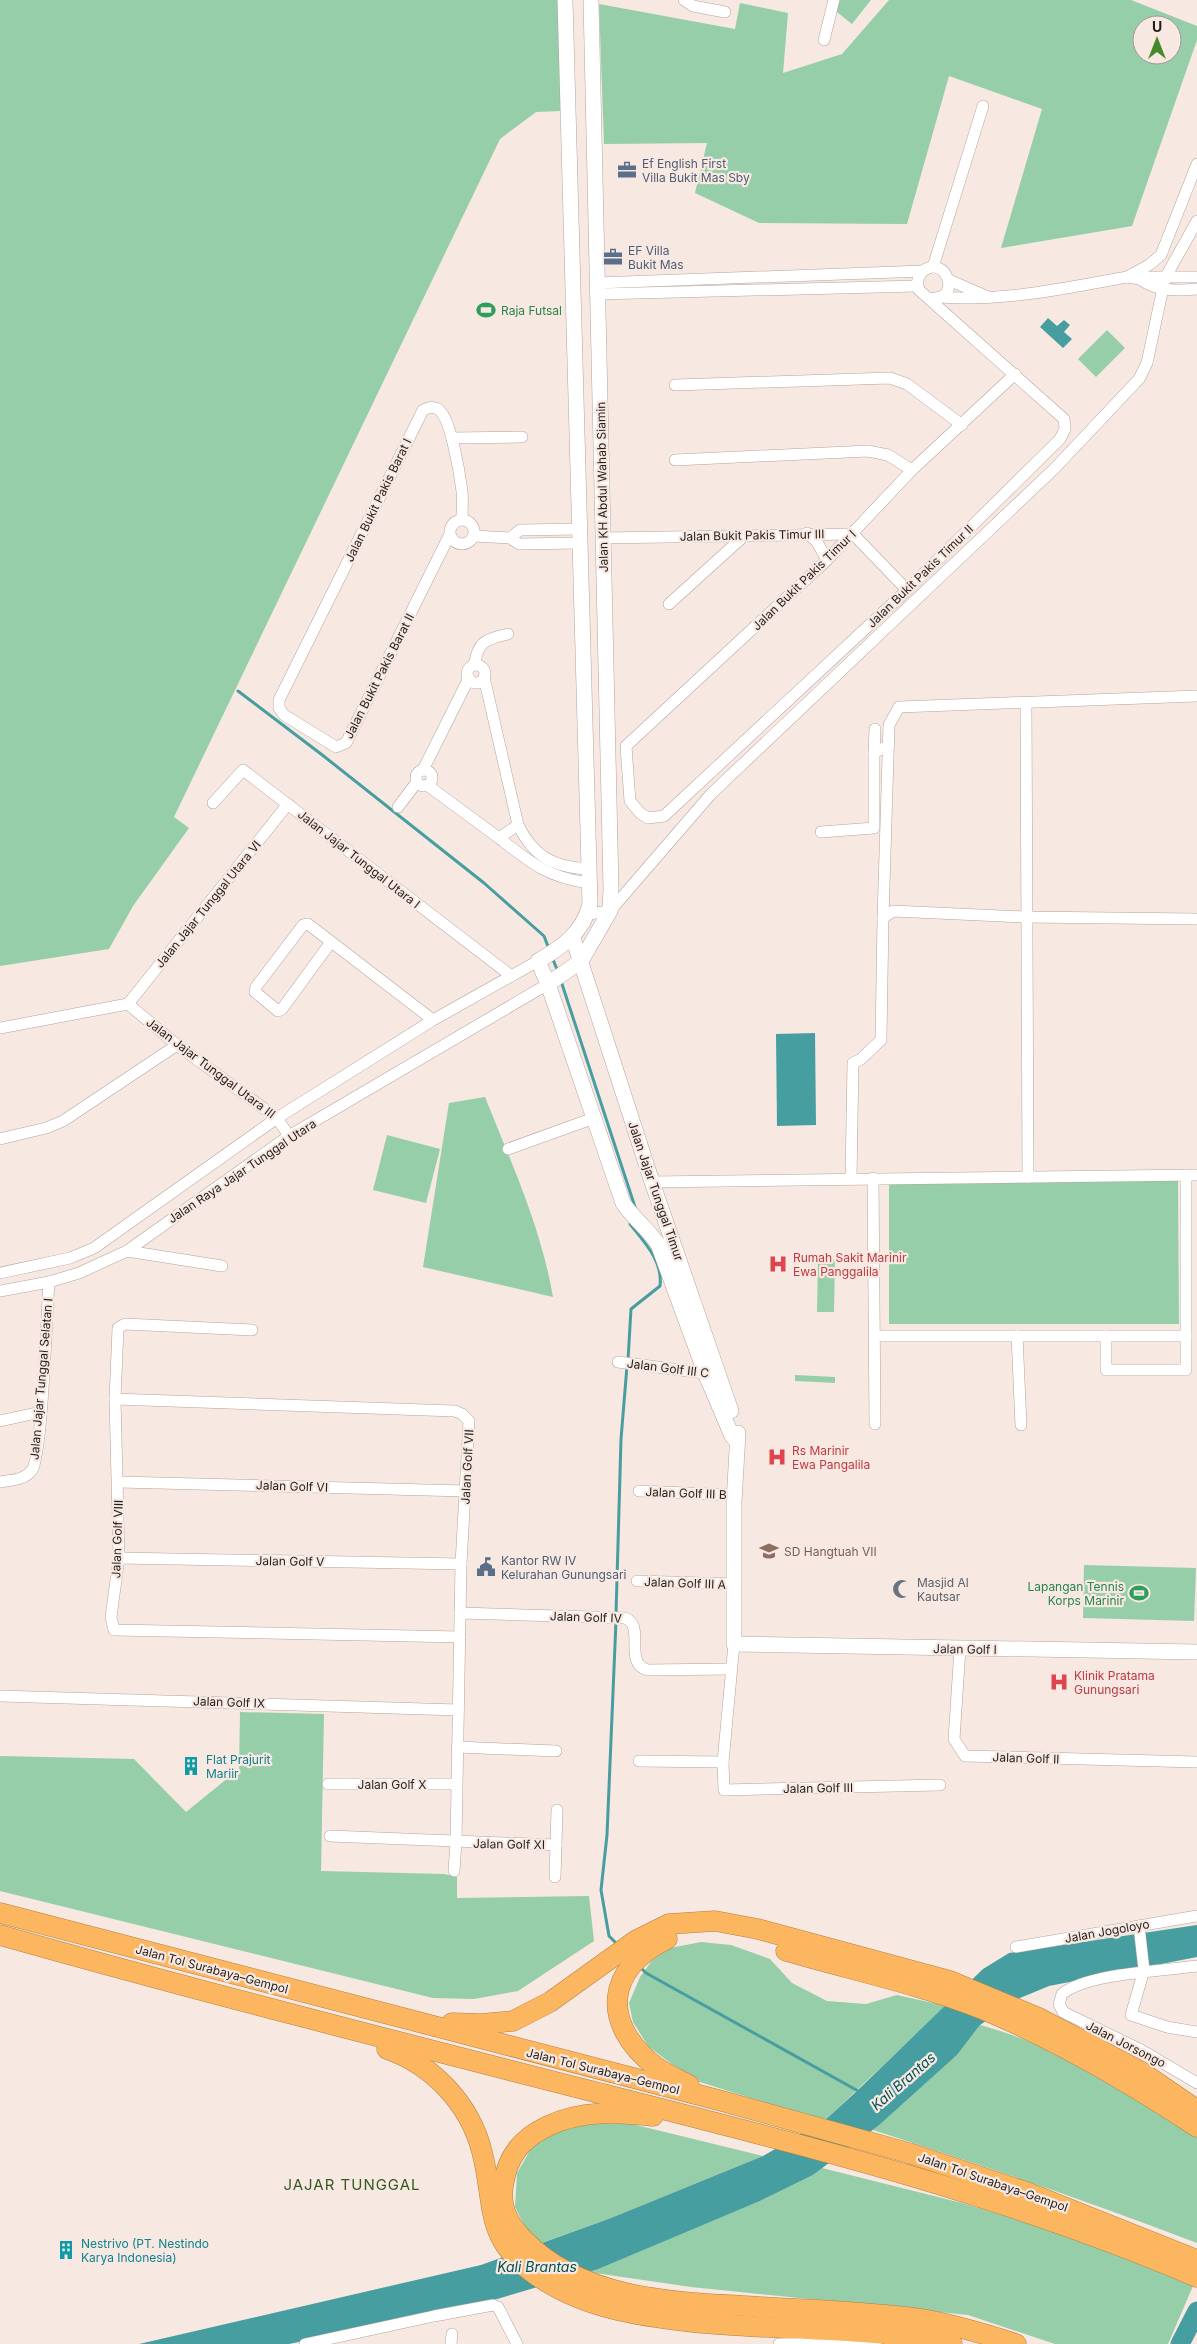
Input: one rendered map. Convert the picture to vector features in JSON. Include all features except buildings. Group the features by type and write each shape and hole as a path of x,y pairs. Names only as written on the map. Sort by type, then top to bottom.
{"highway":[{"name":"Jalan Tol Surabaya–Gempol","path":"0,1913 722,2101 909,2153 1028,2194 1197,2260"},
{"path":"326,1999 429,2022 481,2024 513,2021 621,1964 641,1945 669,1924 715,1921 758,1929 1039,2018 1140,2071 1197,2110"},
{"name":"Jalan Tol Surabaya–Gempol","path":"0,1935 283,2013 730,2126 900,2173 1017,2208 1119,2243 1197,2277"},
{"path":"621,1964 617,2013 634,2045 655,2066 722,2101"},
{"path":"944,1987 982,2009 1131,2084 1197,2127"},
{"path":"283,2013 401,2054 434,2074 455,2098 471,2124 482,2152 494,2223 557,2268 584,2280 626,2293 696,2303 921,2319 980,2332 1016,2344"},
{"path":"730,2126 638,2114 589,2113 560,2120 533,2133 515,2150 505,2169 503,2190 505,2231 521,2263 537,2276 623,2313 732,2326 864,2333 952,2344"}],"main road":[{"name":"Jalan KH Abdul Wahab Siamin","path":"565,0 580,600 590,904 588,914"},
{"name":"Jalan KH Abdul Wahab Siamin","path":"591,0 610,911"},
{"path":"572,263 597,261"},
{"path":"580,600 592,606 604,600"},
{"path":"582,633 593,627 605,632"},
{"path":"579,962 610,911"},
{"path":"570,940 588,914"},
{"name":"Jalan Jajar Tunggal Timur","path":"570,940 652,1182 712,1374"},
{"name":"Jalan Raya Jajar Tunggal Utara","path":"541,960 570,940"},
{"name":"Jalan Jajar Tunggal Timur","path":"541,960 551,982 623,1203 630,1214 658,1244 739,1435 734,1494 734,1644"},
{"name":"Jalan Raya Jajar Tunggal Utara","path":"551,982 579,962"},
{"name":"Jalan Golf I","path":"734,1644 1197,1652"}],"street":[{"path":"684,0 693,6 725,12"},
{"path":"824,40 834,0"},
{"path":"983,106 928,269 919,275 917,286 921,294 934,298 992,299 1127,277 1140,279 1150,277 1164,283 1197,289"},
{"path":"1127,277 1149,265 1161,255 1197,164"},
{"path":"588,914 610,911 711,794 1055,468 1139,379 1147,363 1164,283 1197,221"},
{"path":"664,287 700,279 928,269 943,271 949,280 992,299"},
{"path":"1164,283 1197,278"},
{"path":"700,279 701,292"},
{"path":"934,298 948,290 949,280"},
{"path":"598,289 664,287 701,292 917,286"},
{"name":"Jalan Bukit Pakis Timur II","path":"629,797 632,806 648,818 664,816 907,590 1060,439 1065,429 1064,419 934,298"},
{"name":"Jalan Bukit Pakis Timur I","path":"629,797 626,746 827,560 912,470 1015,374"},
{"path":"675,385 890,378 907,384 962,425"},
{"name":"Jalan Bukit Pakis Barat I","path":"279,708 283,691 423,410 430,407 438,409 444,415 452,438 462,492 462,519"},
{"path":"452,438 522,437"},
{"path":"676,460 868,451 888,455 912,470"},
{"path":"462,519 472,525 474,536 469,542 461,545 454,542 449,536 449,528 454,522 462,519"},
{"path":"807,533 818,542 827,560"},
{"name":"Jalan Bukit Pakis Timur III","path":"603,538 807,533 853,534"},
{"path":"853,534 907,590"},
{"name":"Jalan Bukit Pakis Barat II","path":"279,708 284,715 336,747 346,743 449,536"},
{"path":"474,536 510,538 519,544 579,536"},
{"path":"669,604 744,536"},
{"path":"508,634 487,639 481,644 474,665 470,668 469,678 423,770 417,773 422,784 544,871 564,880 588,876"},
{"path":"474,665 484,670 518,825 527,843 536,852 588,876"},
{"path":"469,678 477,682 484,677"},
{"path":"851,1179 853,1064 861,1060 881,1040 889,725 899,707 1026,704 1197,696"},
{"path":"1026,704 1028,1177"},
{"path":"820,832 874,828 875,729"},
{"path":"874,752 889,745"},
{"name":"Jalan Jajar Tunggal Utara I","path":"213,803 243,770 510,975"},
{"path":"398,807 422,784"},
{"name":"Jalan Jajar Tunggal Utara VI","path":"128,1004 288,804"},
{"path":"499,838 518,825"},
{"path":"884,918 893,911 1026,917 1197,919"},
{"path":"332,942 282,1009 278,1011 255,992 256,987 303,925 308,924 332,942 433,1020"},
{"name":"Jalan Raya Jajar Tunggal Utara","path":"0,1273 75,1256 94,1248 277,1118 433,1020 510,975 541,960"},
{"name":"Jalan Raya Jajar Tunggal Utara","path":"0,1291 49,1282 86,1270 127,1251 289,1136 551,982"},
{"path":"0,1028 128,1004"},
{"name":"Jalan Jajar Tunggal Utara III","path":"128,1004 177,1045 277,1118 289,1136"},
{"path":"0,1139 63,1121 177,1045"},
{"path":"508,1149 594,1118"},
{"path":"652,1182 1192,1175 1186,1370 1106,1370 1106,1336"},
{"path":"873,1178 875,1424"},
{"path":"127,1251 222,1266"},
{"name":"Jalan Jajar Tunggal Selatan I","path":"0,1482 26,1476 34,1467 41,1412 49,1282"},
{"name":"Jalan Golf VIII","path":"252,1330 120,1326 118,1328 115,1399 119,1482 119,1558 111,1617 112,1627 117,1631 460,1637"},
{"path":"874,1336 1186,1336"},
{"path":"1017,1336 1022,1425"},
{"name":"Jalan Golf III C","path":"618,1362 712,1374"},
{"name":"Jalan Golf VII","path":"115,1399 455,1411 462,1414 469,1421 460,1613 454,1871"},
{"path":"0,1421 41,1412"},
{"name":"Jalan Golf VI","path":"119,1482 466,1491"},
{"name":"Jalan Golf III B","path":"639,1490 734,1494"},
{"name":"Jalan Golf V","path":"119,1558 462,1564"},
{"name":"Jalan Golf III A","path":"637,1581 734,1584"},
{"name":"Jalan Golf IV","path":"460,1613 625,1618 630,1620 634,1626 636,1662 641,1668 647,1670 730,1670"},
{"name":"Jalan Golf III","path":"734,1644 730,1670 723,1762 724,1790 940,1785"},
{"name":"Jalan Golf II","path":"960,1649 954,1739 965,1756 1197,1762"},
{"name":"Jalan Golf IX","path":"0,1696 458,1710"},
{"path":"457,1747 556,1751"},
{"path":"639,1761 723,1762"},
{"name":"Jalan Golf X","path":"328,1784 456,1784"},
{"name":"Jalan Golf XI","path":"330,1836 556,1845 557,1810"},
{"path":"555,1878 556,1845"},
{"name":"Jalan Jogoloyo","path":"1016,1946 1139,1928 1197,1916"},
{"path":"1139,1928 1144,1972 1131,2015 1168,2027 1197,2032"},
{"path":"1144,1972 1197,1966"},
{"name":"Jalan Jorsongo","path":"1144,1972 1080,1984 1062,1994 1059,2004 1063,2012 1140,2050 1197,2083"},
{"path":"305,2344 494,2305 498,2307 517,2344"},
{"path":"779,2344 864,2342 876,2344"}],"green space":[{"path":"0,0 559,0 561,111 536,112 500,139 174,817 189,828 133,906 109,949 0,966"},
{"path":"839,0 871,0 852,24 832,8"},
{"path":"889,0 1131,0 1169,15 1132,15 1132,65 1182,65 1182,20 1197,26 1197,40 1132,226 1001,248 1042,109 949,76 907,224 759,223 695,193 707,143 604,144 599,4 735,29 740,3 788,13 783,73 842,54"},
{"path":"1107,330 1125,348 1096,377 1078,359"},
{"path":"485,1097 533,1220 548,1271 553,1297 423,1267 449,1103"},
{"path":"387,1135 440,1149 426,1203 373,1190"},
{"path":"1178,1179 1179,1324 889,1324 889,1184"},
{"path":"818,1259 835,1259 834,1312 817,1312"},
{"path":"795,1375 835,1377 835,1383 795,1381"},
{"name":"Lapangan Tennis Korps Marinir","path":"1084,1565 1196,1568 1194,1621 1083,1618"},
{"path":"240,1712 324,1714 321,1871 444,1874 457,1877 457,1898 589,1896 594,1941 518,1991 474,1999 433,1998 0,1891 0,1756 134,1759 186,1812 239,1769"},
{"path":"701,1942 731,1945 770,1959 792,1983 827,2001 866,2004 897,1995 946,2006 824,2121 700,2082 648,2046 633,2022 629,2003 640,1977 651,1962 665,1949"},
{"path":"980,2025 1036,2044 1064,2057 1147,2104 1197,2137 1197,2243 1036,2184 873,2130 957,2055"},
{"path":"589,2124 632,2124 763,2156 611,2218 541,2243 525,2227 515,2207 517,2173 532,2147 556,2130"},
{"path":"822,2168 962,2203 1100,2245 1193,2286 1168,2344 1055,2344 968,2315 691,2287 588,2272 760,2201 813,2175"}],"water":[{"path":"1048,318 1057,326 1064,320 1070,325 1064,332 1072,339 1063,348 1040,327"},
{"path":"815,1033 816,1125 777,1126 776,1034"},
{"name":"Kali Brantas","path":"1197,1925 1197,1957 1049,1986 1020,1998 980,2025 957,2055 878,2126 813,2175 760,2201 598,2269 497,2299 289,2344 139,2344 481,2265 611,2218 763,2156 824,2121 983,1969 1009,1953"}],"waterway":[{"path":"238,691 484,883 544,936 549,949"},
{"path":"552,957 558,972"},
{"path":"561,981 636,1210"},
{"path":"628,1360 631,1309 660,1286 659,1268 656,1260 630,1224 632,1220"},
{"path":"616,1614 621,1439 627,1366"},
{"path":"616,1621 607,1835 601,1890 609,1936 618,1945"},
{"path":"640,1967 646,1973 860,2092"},
{"path":"1180,2344 1197,2311"}],"place":[{"name":"Ef English First Villa Bukit Mas Sby","path":"627,170"},
{"name":"EF Villa Bukit Mas","path":"613,257"},
{"name":"Raja Futsal","path":"486,310"},
{"name":"Rumah Sakit Marinir Ewa Panggalila","path":"778,1264"},
{"name":"Rs Marinir Ewa Pangalila","path":"777,1457"},
{"name":"SD Hangtuah VII","path":"769,1551"},
{"name":"Kantor RW IV Kelurahan Gunungsari","path":"486,1567"},
{"name":"Masjid Al Kautsar","path":"902,1589"},
{"name":"Lapangan Tennis Korps Marinir","path":"1139,1593"},
{"name":"Klinik Pratama Gunungsari","path":"1059,1682"},
{"name":"Flat Prajurit Mariir","path":"191,1766"},
{"name":"Nestrivo (PT. Nestindo Karya Indonesia)","path":"66,2250"}],"district":[{"name":"JAJAR TUNGGAL","path":"352,2184"}]}
